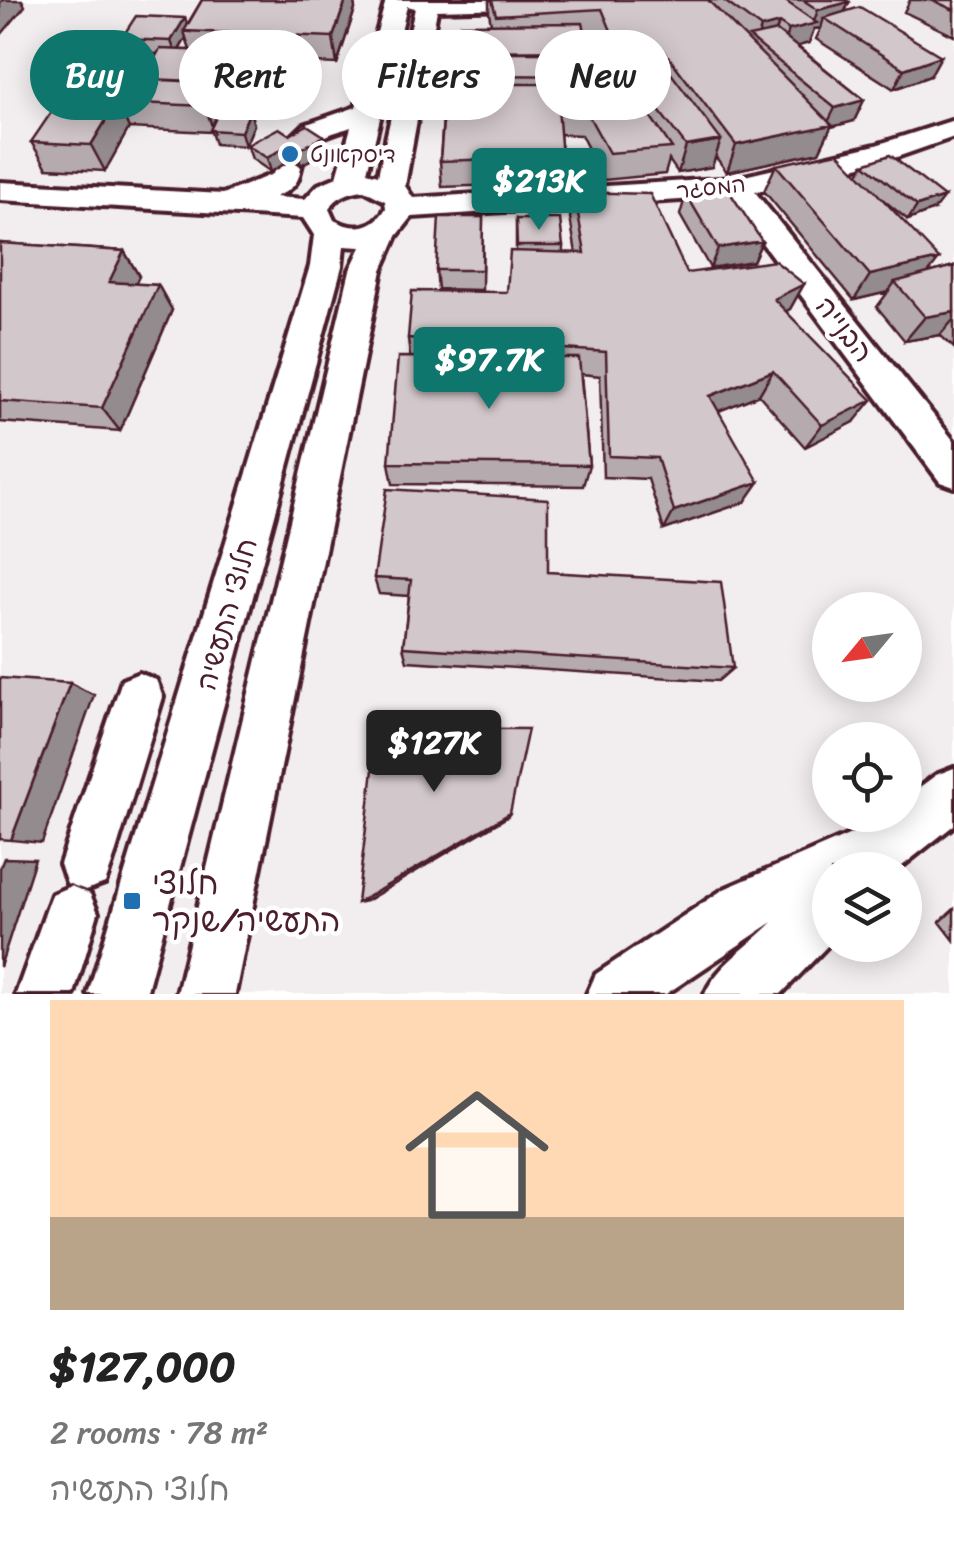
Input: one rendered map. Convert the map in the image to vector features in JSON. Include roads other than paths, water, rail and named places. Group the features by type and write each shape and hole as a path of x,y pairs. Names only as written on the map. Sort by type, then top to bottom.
{"street":[{"path":"389,30 397,0"},
{"path":"421,1 544,0"},
{"name":"חלוצי התעשיה","path":"206,994 366,270 392,209 421,1"},
{"path":"221,204 284,182 292,170 293,149 302,139 314,130 343,120"},
{"path":"350,182 365,120"},
{"name":"המסגר","path":"392,209 736,187 884,152 954,128"},
{"path":"0,191 221,204 322,221 357,238 392,209 364,181 350,182 326,192 322,221"},
{"name":"הבנייה","path":"736,187 954,470"},
{"name":"חלוצי התעשיה","path":"117,994 326,266 322,221"},
{"path":"46,994 136,708 195,722"},
{"path":"879,852 954,792"},
{"path":"84,871 160,844"},
{"path":"616,994 742,908 812,881"},
{"path":"734,994 768,969 812,922"}],"place":[{"name":"דיסקאונט","path":"290,154"},
{"name":"חלוצי התעשיה/שנקר","path":"132,901"}]}
